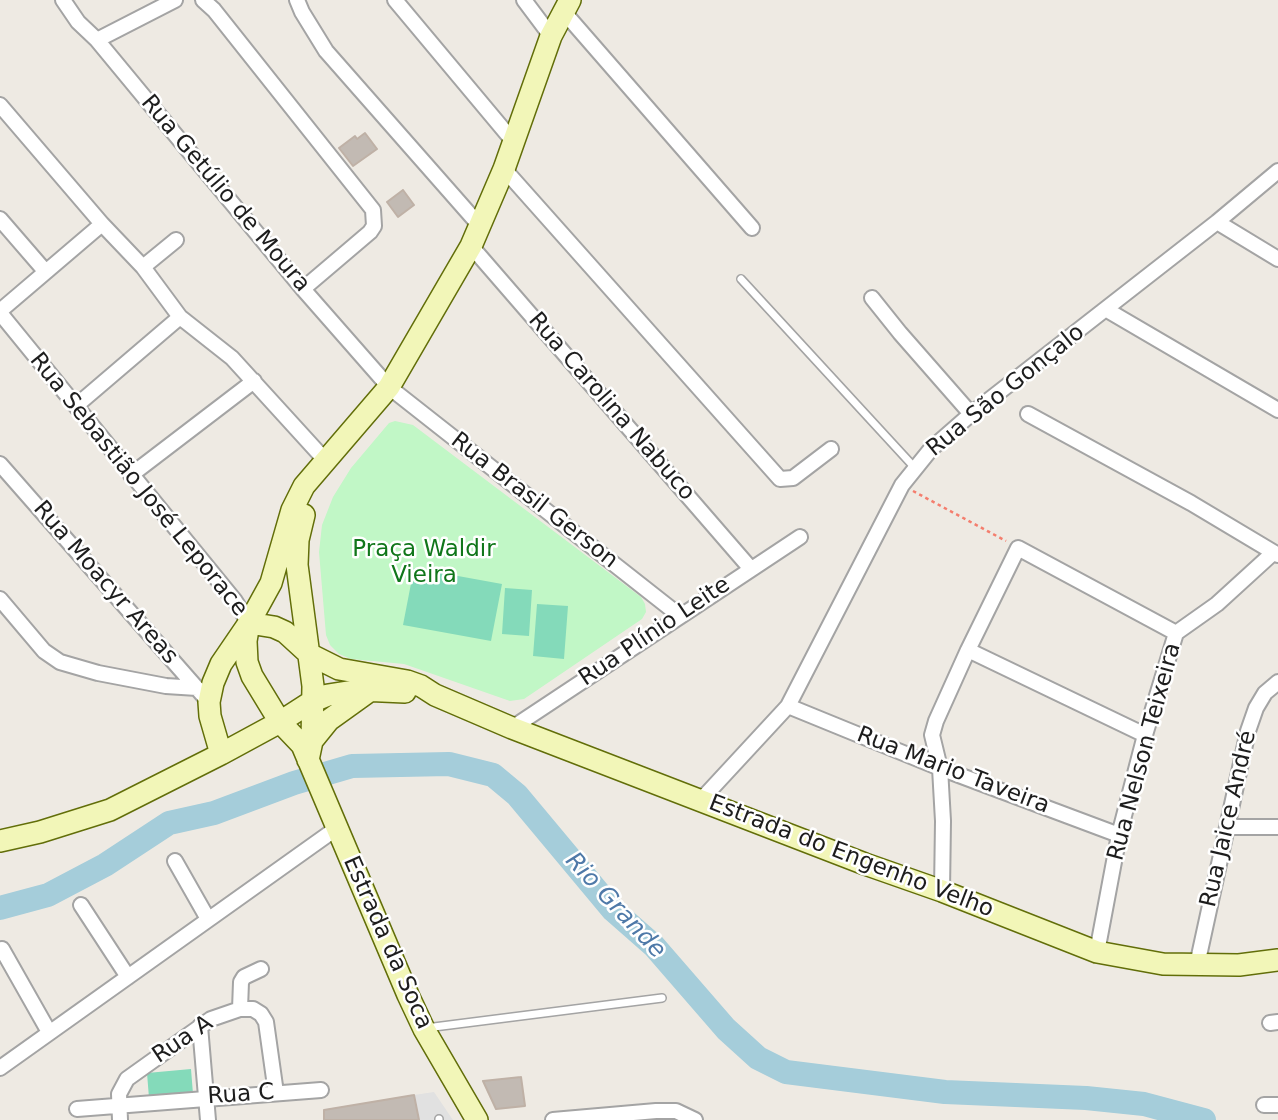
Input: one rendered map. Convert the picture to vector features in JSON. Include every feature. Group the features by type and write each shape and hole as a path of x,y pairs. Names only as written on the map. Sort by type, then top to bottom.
{"street":[{"name":"Rua Getúlio de Moura","path":"63,0 78,22 97,40 303,289 389,387"},
{"path":"97,40 175,0"},
{"path":"202,0 223,20 373,210 374,226 370,232 303,289"},
{"path":"297,0 326,51 480,226"},
{"path":"395,0 513,141"},
{"path":"524,0 551,36"},
{"path":"203,695 213,683 221,664 249,623 271,583 292,510 304,486 389,387 471,246 504,169 551,36 567,6 752,228"},
{"path":"0,106 143,267 180,317 232,358 323,463"},
{"path":"504,169 780,479 793,478 831,449"},
{"name":"Rua São Gonçalo","path":"701,800 788,706 902,485 931,449 971,414 1107,310 1278,171"},
{"path":"0,219 45,271"},
{"path":"1217,222 1278,259"},
{"path":"0,312 102,224"},
{"path":"143,267 176,240"},
{"name":"Rua Carolina Nabuco","path":"471,246 751,569"},
{"path":"872,298 971,414"},
{"path":"1107,310 1278,410"},
{"name":"Rua Sebastião José Leporace","path":"0,312 235,601 249,623"},
{"path":"77,405 180,317"},
{"path":"131,475 254,381"},
{"name":"Rua Brasil Gerson","path":"389,387 680,616"},
{"path":"1028,414 1191,503 1276,554"},
{"name":"Estrada da Soca","path":"311,757 313,686 298,582 298,540 304,514 323,463"},
{"name":"Rua Moacyr Areas","path":"0,464 203,695"},
{"name":"Rua Plínio Leite","path":"512,729 800,537"},
{"path":"942,891 943,821 940,768 932,735 968,650 1018,548 1176,633"},
{"name":"Rua Nelson Teixeira","path":"1097,952 1119,835 1176,633 1217,604 1276,554"},
{"path":"3,607 44,652 60,662 97,673 203,695"},
{"name":"Estrada da Soca","path":"249,623 247,662 252,676 280,722 311,757 332,819 424,1029 477,1120"},
{"name":"Estrada do Engenho Velho","path":"249,623 274,627 285,632 309,654 339,669 421,686 435,695 512,729 1097,952 1163,964 1239,965 1278,960"},
{"path":"968,650 1145,736"},
{"name":"Rua Jaice André","path":"1196,965 1248,731 1265,693 1278,683"},
{"path":"311,757 330,719 371,690"},
{"name":"Estrada do Engenho Velho","path":"0,841 40,832 110,810 221,754 311,702 337,693 371,690 435,695"},
{"path":"203,695 221,754"},
{"name":"Rua Mario Taveira","path":"788,706 940,768 1119,835"},
{"path":"0,1068 208,919 332,819"},
{"path":"1228,827 1278,827"},
{"path":"175,861 208,919"},
{"path":"81,905 128,977"},
{"path":"2,949 49,1032"},
{"path":"240,1009 241,982 244,977 261,969"},
{"name":"Rua A","path":"120,1107 122,1085 132,1075 200,1026 222,1013 240,1009 253,1009 261,1014 266,1022 275,1093"},
{"path":"200,1026 208,1120"},
{"name":"Rua C","path":"78,1109 321,1090"},
{"path":"553,1120 656,1111 676,1111 695,1120"}],"lane":[{"path":"741,279 915,468"},
{"path":"424,1029 662,998"}],"path":[{"path":"902,485 1018,548"}],"green space":[{"name":"Praça Waldir Vieira","path":"395,421 413,425 641,597 646,612 642,619 524,699 510,701 404,664 351,659 339,654 330,645 326,635 319,552 322,525 333,497 351,468 389,423"},
{"path":"414,568 502,584 491,641 403,625"},
{"path":"505,588 532,590 529,636 502,634"},
{"path":"537,604 568,606 564,659 533,656"},
{"path":"191,1069 193,1094 149,1098 147,1073"}],"shaded area":[{"path":"434,1092 453,1120 419,1120 414,1095"}],"building":[{"path":"365,133 377,149 353,166 339,148 355,136 357,139"},
{"path":"403,190 414,205 398,217 387,202"},
{"path":"521,1077 525,1106 496,1109 483,1081"},
{"path":"414,1095 419,1120 324,1120 324,1110"}],"waterway":[{"name":"Rio Grande","path":"0,908 48,895 105,865 169,823 214,813 294,783 352,766 449,764 493,775 517,795 613,910 654,946 726,1029 758,1058 786,1072 945,1092 1086,1098 1144,1104 1204,1120"}]}
